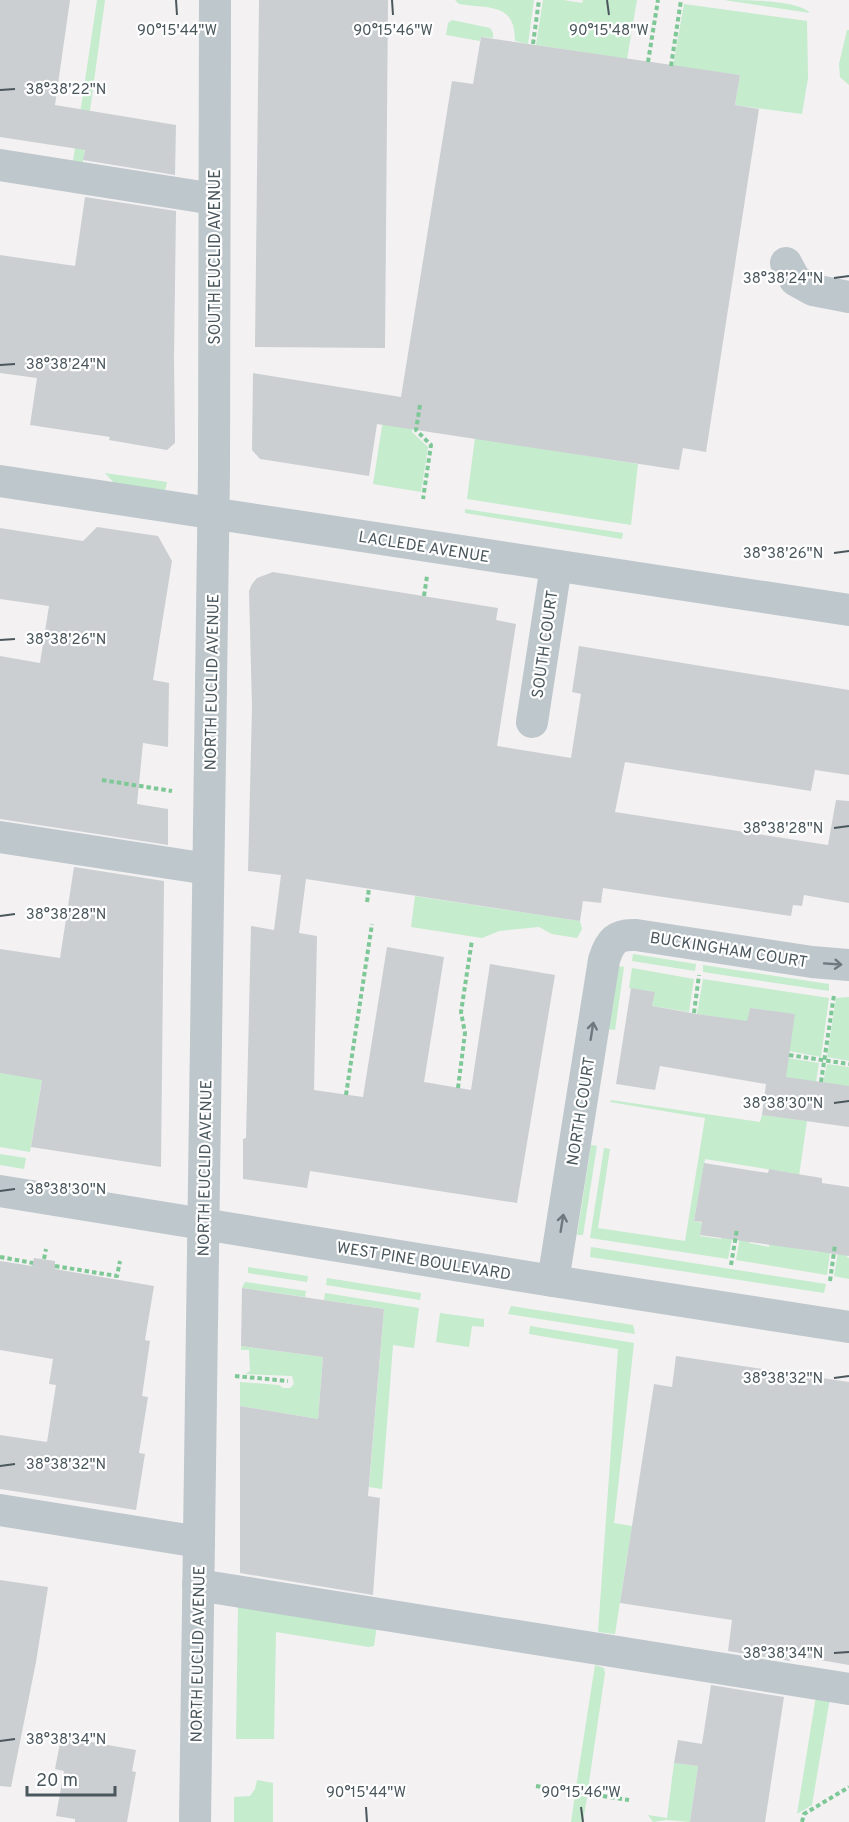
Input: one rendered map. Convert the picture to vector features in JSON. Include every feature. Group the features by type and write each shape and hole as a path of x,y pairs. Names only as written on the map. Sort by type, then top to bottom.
{"street":[{"name":"SOUTH EUCLID AVENUE","path":"213,514 215,0"},
{"path":"0,165 214,199"},
{"path":"786,262 795,280 813,290 849,297"},
{"name":"LACLEDE AVENUE","path":"0,481 849,610"},
{"name":"NORTH EUCLID AVENUE","path":"195,1822 213,514"},
{"name":"SOUTH COURT","path":"532,722 556,566"},
{"path":"0,837 208,869"},
{"name":"BUCKINGHAM COURT","path":"611,943 626,934 812,962 849,965"},
{"name":"NORTH COURT","path":"553,1281 604,960 611,943"},
{"name":"WEST PINE BOULEVARD","path":"0,1191 849,1327"},
{"path":"0,1510 199,1542"},
{"path":"198,1585 849,1689"}],"path":[{"path":"532,44 539,0"},
{"path":"648,62 658,0"},
{"path":"671,66 681,0"},
{"path":"420,405 416,430 431,445 423,499"},
{"path":"424,596 428,575"},
{"path":"102,780 172,790"},
{"path":"367,902 369,889"},
{"path":"345,1095 372,924"},
{"path":"458,1088 465,1033 461,1012 472,940"},
{"path":"694,1013 699,974"},
{"path":"821,1082 834,994"},
{"path":"789,1055 849,1064"},
{"path":"731,1265 737,1229"},
{"path":"830,1281 836,1245"},
{"path":"44,1259 46,1249"},
{"path":"0,1257 26,1264 33,1263"},
{"path":"55,1266 117,1276 120,1261"},
{"path":"235,1376 288,1381"},
{"path":"536,1786 628,1800"},
{"path":"802,1822 804,1814 849,1787"}],"green space":[{"path":"97,0 105,0 83,162 73,161"},
{"path":"455,0 534,0 528,44 515,41 514,28 505,13 490,8 459,4"},
{"path":"543,0 582,3 583,0 637,0 627,59 536,45"},
{"path":"724,0 783,3 795,5 810,13"},
{"path":"684,4 807,21 808,78 802,114 735,105 740,75 673,66"},
{"path":"452,20 490,28 493,38 481,37 480,41 446,35 448,23"},
{"path":"847,30 849,30 849,85 840,77 839,64"},
{"path":"386,401 416,405 412,432 428,447 421,492 373,484"},
{"path":"475,438 638,464 631,525 467,499"},
{"path":"105,473 167,482 165,491 114,483"},
{"path":"465,509 623,533 622,539 465,513"},
{"path":"415,896 580,921 582,929 577,938 552,934 539,927 499,931 482,938 411,927"},
{"path":"633,954 696,964 695,971 632,961"},
{"path":"703,965 829,984 829,991 703,972"},
{"path":"617,966 624,967 615,1030 607,1029"},
{"path":"632,968 694,979 689,1012 652,1006 654,992 629,988"},
{"path":"703,979 829,998 821,1057 789,1051 794,1014 750,1008 739,1074 737,1020 697,1014"},
{"path":"849,997 849,1061 827,1057 836,998"},
{"path":"788,1058 819,1063 816,1082 784,1086"},
{"path":"827,1064 849,1067 849,1097 823,1083"},
{"path":"0,1073 42,1079 30,1152 0,1147"},
{"path":"611,1100 760,1122 762,1115 807,1121 790,1237 799,1249 818,1252 820,1242 831,1245 827,1275 736,1260 741,1230 751,1232 749,1243 769,1247 771,1236 780,1237 791,1173 705,1159 694,1221 702,1223 700,1236 721,1239 723,1227 734,1229 728,1259 590,1238 604,1148 610,1149 598,1228 685,1241 705,1118 610,1102"},
{"path":"591,1145 597,1146 583,1235 577,1235"},
{"path":"0,1154 26,1158 24,1169 0,1165"},
{"path":"839,1246 849,1247 847,1257 849,1258 849,1279 834,1276"},
{"path":"591,1247 826,1284 824,1293 590,1257"},
{"path":"248,1267 308,1276 307,1282 248,1273"},
{"path":"327,1278 421,1293 420,1300 326,1285"},
{"path":"245,1282 306,1291 305,1297 242,1288"},
{"path":"325,1293 419,1308 414,1348 393,1345 382,1489 369,1487 384,1309 324,1300"},
{"path":"511,1306 633,1325 635,1334 508,1314"},
{"path":"440,1313 484,1319 484,1327 472,1326 469,1347 436,1342"},
{"path":"530,1326 634,1343 614,1523 632,1526 615,1634 598,1632 618,1349 529,1334"},
{"path":"241,1346 323,1357 318,1419 240,1406 240,1382 279,1385 283,1388 290,1388 294,1384 292,1376 245,1374 250,1371 249,1350 241,1350"},
{"path":"238,1605 377,1625 374,1646 276,1632 274,1739 236,1739"},
{"path":"595,1665 604,1668 605,1673 588,1789 576,1787"},
{"path":"816,1696 830,1698 812,1805 797,1814"},
{"path":"674,1763 698,1766 690,1822 666,1820 653,1822 648,1815 667,1818"},
{"path":"257,1780 273,1783 273,1822 234,1822 234,1797 250,1796"},
{"path":"575,1795 587,1797 583,1822 571,1822"}],"building":[{"path":"0,0 70,0 55,105 176,125 175,175 83,160 85,150 0,137"},
{"path":"259,0 388,0 385,348 255,347"},
{"path":"481,37 740,75 735,105 759,109 706,452 683,448 679,470 377,424 369,476 260,459 252,450 253,373 401,397 452,81 473,84"},
{"path":"85,197 176,211 175,443 167,450 109,440 110,437 30,425 37,378 0,373 0,255 75,266"},
{"path":"97,527 158,536 172,561 153,680 169,683 168,747 143,743 137,804 168,809 168,845 0,819 0,656 40,663 49,606 0,599 0,528 83,541"},
{"path":"273,572 498,608 496,620 516,624 497,746 571,758 581,694 572,692 579,646 849,690 849,775 815,770 811,791 625,762 615,812 828,845 836,800 849,801 849,903 804,895 802,906 793,905 791,916 603,888 601,903 583,901 580,921 306,879 299,933 317,936 314,1090 363,1097 387,947 444,957 424,1082 471,1090 490,964 555,975 517,1203 310,1171 307,1188 243,1179 251,926 274,930 281,875 248,871 252,707 249,591 257,578"},
{"path":"74,867 164,881 161,1167 31,1147 42,1080 0,1073 0,949 60,958"},
{"path":"631,988 655,992 652,1006 697,1014 747,1021 750,1008 795,1014 786,1077 849,1086 849,1127 762,1115 766,1084 660,1066 655,1090 616,1084"},
{"path":"704,1163 768,1173 769,1169 822,1178 822,1183 849,1187 849,1256 700,1235 702,1222 694,1221"},
{"path":"34,1258 55,1261 55,1269 154,1286 145,1340 150,1341 142,1396 148,1397 139,1453 145,1454 136,1510 0,1489 0,1435 47,1442 56,1385 49,1384 53,1359 0,1350 0,1261 32,1266"},
{"path":"242,1288 384,1309 368,1496 380,1498 373,1595 240,1573 240,1406 318,1419 323,1357 241,1346"},
{"path":"676,1356 849,1382 849,1665 791,1655 790,1661 728,1651 732,1620 620,1603 654,1384 672,1387"},
{"path":"0,1580 48,1587 36,1662 11,1787 0,1786"},
{"path":"711,1685 784,1697 765,1822 690,1822 698,1766 674,1763 678,1740 702,1744"},
{"path":"69,1738 136,1750 132,1771 136,1772 127,1822 75,1822 75,1819 56,1816 64,1771 55,1769 60,1743 68,1744"}]}
